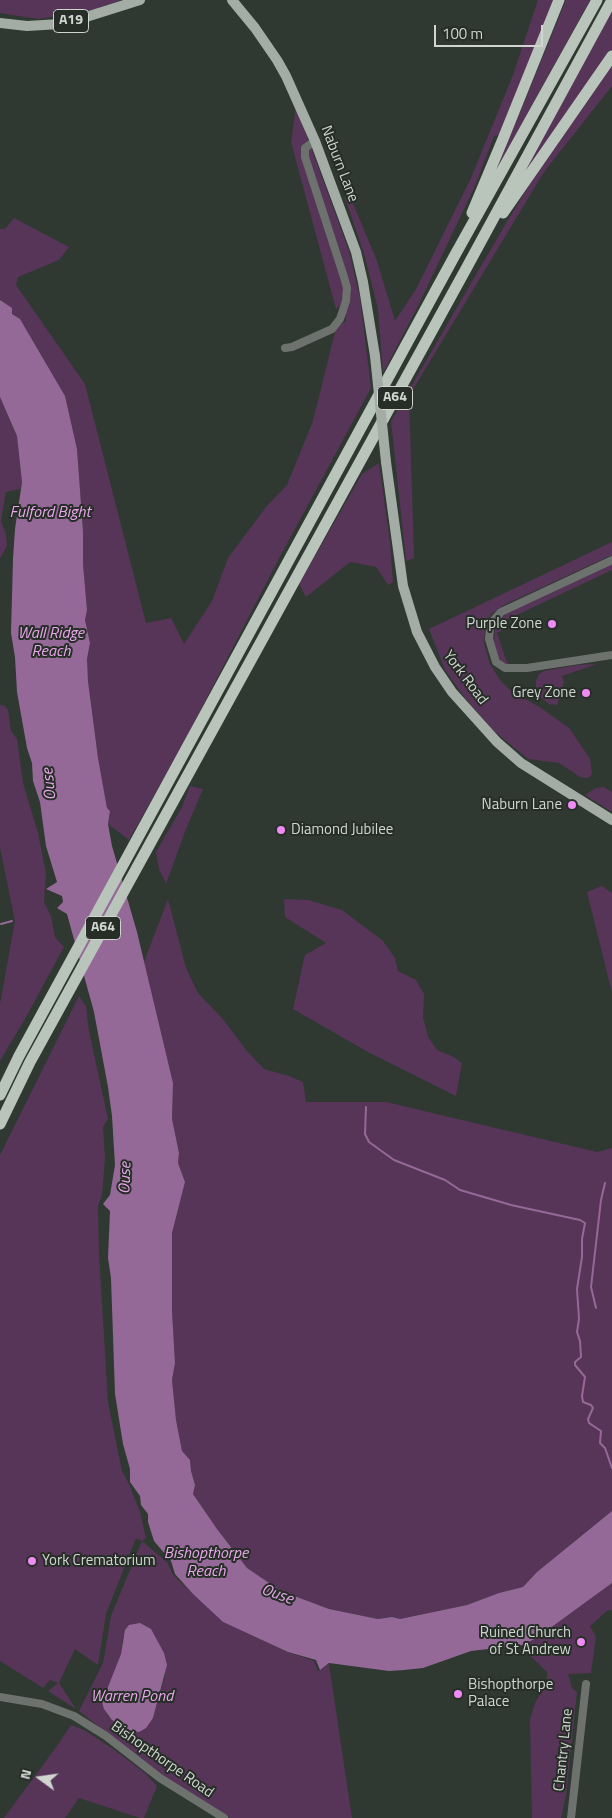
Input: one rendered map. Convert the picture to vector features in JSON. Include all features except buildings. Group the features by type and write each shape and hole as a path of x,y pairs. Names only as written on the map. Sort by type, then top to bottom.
{"highway":[{"path":"455,255 560,0"},
{"name":"A64","path":"0,1095 19,1056 455,255 597,0"},
{"name":"A64","path":"0,1124 30,1062 612,0"},
{"path":"467,267 612,56"}],"main road":[{"name":"A19","path":"0,23 27,26 60,24 140,0"},
{"name":"Naburn Lane","path":"232,0 266,43 286,76 315,141 356,252 364,282 386,462"},
{"name":"York Road","path":"386,462 403,586 417,632 435,667 452,692 496,742 521,764 612,820"}],"street":[{"path":"285,348 292,347 332,329 340,319 346,301 347,288 344,276 305,157 305,148 315,141"},
{"path":"612,560 501,612 493,621 489,639 496,662 505,668 528,668 612,655"},
{"name":"Chantry Lane","path":"571,1818 586,1684"},
{"name":"Bishopthorpe Road","path":"0,1697 42,1704 74,1716 106,1736 160,1778 224,1818"}],"shaded area":[{"path":"0,0 121,0 91,11 38,19 0,13"},
{"path":"538,0 555,0 499,135 494,136 475,186 417,308 383,373 378,309 365,257 345,198 350,196 377,261 395,321 416,289 471,178 513,75"},
{"path":"566,0 590,0 491,180 517,120"},
{"path":"612,11 612,49 512,193"},
{"path":"612,63 612,86 544,172 409,396 414,558 406,561 391,421 509,218 548,155"},
{"path":"296,106 349,251 360,298 371,388 275,566 184,742 129,840 108,824 110,812 107,808 98,758 88,681 87,659 90,643 85,620 87,610 77,449 65,396 20,319 12,314 11,308 0,300 0,229 5,229 14,218 69,247 59,260 18,277 16,285 85,384 146,623 171,618 184,644 212,601 228,558 266,507 287,485 313,421 336,328 346,321 344,302 336,309 291,142"},
{"path":"0,397 17,436 22,482 20,489 6,492 1,521 6,534 7,546 0,558"},
{"path":"379,463 390,542 393,582 388,585 376,567 350,562 306,597 299,584 362,474"},
{"path":"612,542 612,555 506,604 491,614 485,629 484,643 490,664 500,680 510,690 541,708 569,728 590,759 592,772 591,776 587,778 580,777 559,763 528,759 494,731 465,698 445,670 429,629"},
{"path":"612,564 612,570 502,622 504,626 497,633 506,660 511,667 503,663 499,658 494,642 495,627 499,619 507,613"},
{"path":"597,664 562,676 564,682 557,705 549,704 539,696 536,681 539,674 544,671 577,665"},
{"path":"0,705 5,706 8,710 11,731 17,739 23,783 38,833 46,873 44,902 51,916 55,937 64,947 0,1061 0,1004 15,921 0,848"},
{"path":"190,786 203,789 166,884 159,869 156,852 182,807"},
{"path":"604,787 612,792 612,812 585,795 596,788"},
{"path":"602,886 612,893 612,993 587,892"},
{"path":"168,899 186,968 198,993 222,1018 247,1051 264,1069 303,1082 306,1102 386,1102 597,1152 612,1148 612,1511 537,1572 523,1587 499,1593 467,1605 400,1619 392,1617 378,1619 329,1609 281,1591 247,1568 193,1494 195,1485 190,1460 182,1451 176,1420 172,1380 175,1363 172,1311 172,1233 185,1182 178,1163 179,1153 172,1119 173,1083 144,962"},
{"path":"284,899 308,900 342,910 383,941 395,958 398,971 416,980 424,994 423,1017 428,1037 437,1050 452,1056 462,1063 456,1096 368,1052 293,1009 305,955 326,943 285,917"},
{"path":"79,996 86,1006 89,1031 108,1119 103,1127 105,1158 102,1195 98,1206 108,1402 122,1471 140,1512 146,1538 142,1541 136,1538 106,1614 98,1665 75,1649 59,1683 76,1709 48,1691 58,1683 50,1680 43,1688 0,1661 0,1155"},
{"path":"142,1541 168,1563 173,1575 223,1622 288,1652 314,1661 318,1671 329,1664 352,1818 230,1818 181,1788 144,1762 79,1711 103,1663 111,1616","holes":["123,1637 157,1642 164,1653 165,1676 153,1718 131,1731 108,1716 102,1702 121,1654"]},
{"path":"612,1583 612,1610 607,1611 590,1626 596,1637 591,1673 568,1674 572,1688 577,1692 566,1795 561,1818 532,1818 530,1720 535,1703 547,1683 547,1672 527,1653 523,1645 538,1637"},
{"path":"71,1725 84,1730 113,1749 145,1773 157,1786 144,1818 79,1798 65,1818 4,1818"}],"water":[{"name":"Wall Ridge Reach","path":"0,300 12,308 12,314 20,319 65,396 77,449 87,610 85,620 90,643 87,659 88,681 98,758 107,808 110,811 108,824 112,846 137,932 173,1083 172,1119 179,1153 178,1163 185,1182 172,1233 172,1311 175,1363 172,1380 176,1420 182,1451 190,1460 195,1485 193,1494 247,1568 281,1591 329,1609 378,1619 392,1617 400,1619 467,1605 499,1593 523,1587 537,1572 612,1511 612,1583 538,1637 523,1645 471,1651 423,1668 389,1671 329,1663 320,1670 316,1660 288,1652 223,1622 193,1594 175,1574 171,1561 154,1541 148,1522 148,1514 141,1505 140,1496 130,1482 130,1469 123,1444 115,1394 111,1278 108,1258 110,1211 103,1204 110,1195 115,1165 108,1087 94,1012 67,914 57,908 63,902 62,896 46,889 57,882 46,846 40,802 33,781 32,763 27,748 17,692 15,657 11,633 15,529 22,482 17,436 0,397"},
{"name":"Warren Pond","path":"140,1623 151,1629 164,1653 167,1665 153,1718 146,1728 139,1732 131,1731 112,1720 104,1709 102,1702 121,1654 125,1630 129,1625"}],"waterway":[{"path":"1,924 12,921"},
{"path":"366,1107 365,1134 369,1142 394,1160 445,1180 460,1190 511,1205 580,1220 585,1223 577,1289 579,1319 577,1332 580,1341 581,1357 575,1362 575,1365 585,1377 583,1402 591,1405 593,1408 588,1419 589,1423 601,1431 600,1443 605,1448 612,1468"},
{"path":"596,1308 591,1287 601,1200 605,1183"}],"place":[{"name":"Purple Zone","path":"552,624"},
{"name":"Grey Zone","path":"586,693"},
{"name":"Naburn Lane","path":"572,805"},
{"name":"Diamond Jubilee","path":"281,830"},
{"name":"York Crematorium","path":"32,1561"},
{"name":"Ruined Church of St Andrew","path":"581,1642"},
{"name":"Bishopthorpe Palace","path":"458,1694"}],"water label":[{"name":"Fulford Bight","path":"50,513"},
{"name":"Ouse","path":"50,784"},
{"name":"Ouse","path":"126,1178"},
{"name":"Bishopthorpe Reach","path":"206,1563"},
{"name":"Ouse","path":"277,1595"}]}
